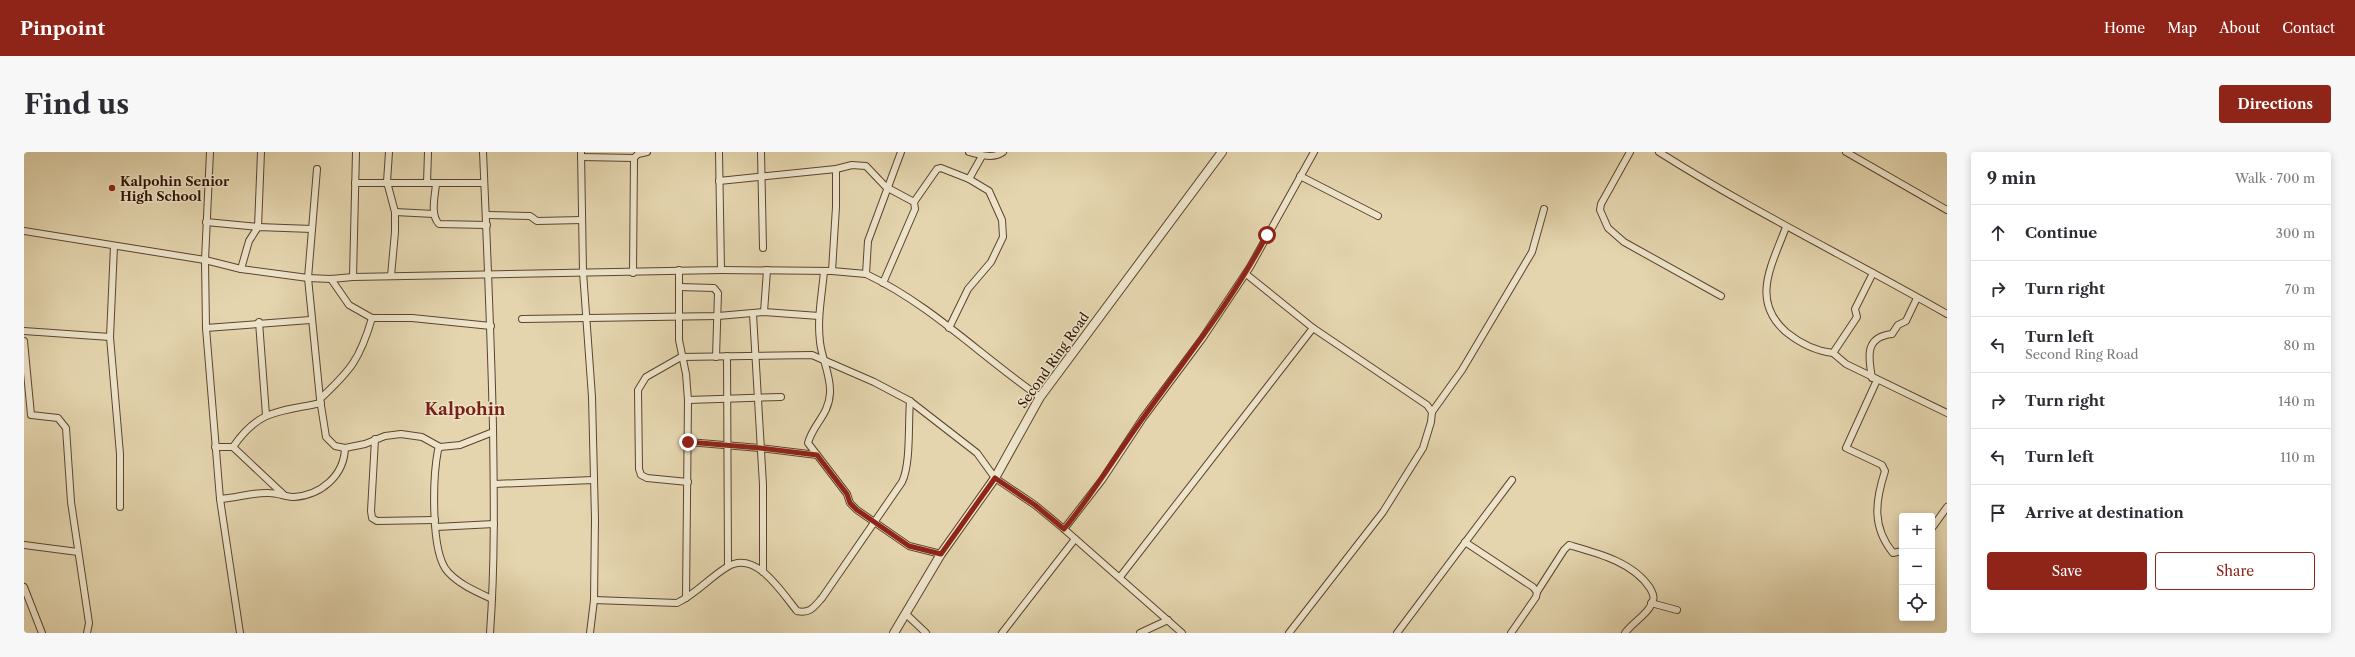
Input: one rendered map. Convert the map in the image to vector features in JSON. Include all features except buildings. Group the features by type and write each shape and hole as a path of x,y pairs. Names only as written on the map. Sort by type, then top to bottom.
{"street":[{"path":"210,152 205,260 206,328 220,499 240,633"},
{"path":"241,269 250,241 258,227 261,152"},
{"path":"353,277 356,152"},
{"path":"389,152 387,182 395,212 391,276"},
{"path":"427,183 428,152"},
{"path":"483,152 490,274 494,484 490,633"},
{"path":"633,273 634,158 638,154 647,152"},
{"path":"719,152 721,270"},
{"path":"761,152 763,248"},
{"path":"866,274 868,241 886,187 901,152"},
{"path":"969,152 982,156 999,155 1003,152"},
{"name":"Second Ring Road","path":"894,633 907,615 941,554 995,478 1040,397 1222,152"},
{"path":"1064,529 1102,480 1143,418 1202,339 1246,274 1314,152"},
{"path":"1630,152 1601,204 1600,210 1608,228 1624,242 1721,296"},
{"path":"1659,152 1711,185 1947,314"},
{"path":"1847,152 1947,210"},
{"path":"590,633 594,600 595,519 592,480 592,397 583,272 581,155 634,158"},
{"path":"969,179 982,156"},
{"path":"719,181 836,169 852,164 866,166 886,187 914,202"},
{"path":"883,283 915,209 914,202 937,169 941,168 969,179 989,191 1002,220 1003,237 990,262 968,289 949,328"},
{"path":"317,169 308,278 310,320 326,437 335,446 345,448 365,444 375,439 392,434 411,434 440,447 460,445 493,432"},
{"path":"832,271 836,207 836,169"},
{"path":"1300,176 1378,216"},
{"path":"355,183 484,183"},
{"path":"436,184 434,214 436,221 439,224 487,225"},
{"path":"1289,633 1383,512 1423,448 1431,422 1432,412 1462,370 1532,252 1544,209"},
{"path":"395,212 434,214"},
{"path":"487,215 530,216 537,221 582,220"},
{"path":"206,222 258,227 312,229"},
{"path":"1786,227 1766,287 1766,303 1770,314 1776,323 1802,343 1821,352 1833,353 1846,364 1947,413"},
{"path":"24,231 205,260 241,269 308,278 331,279 353,277 583,272 633,273 679,270 832,271 866,274 883,283 949,328 1040,397"},
{"path":"114,246 110,337 120,454 120,507"},
{"path":"679,270 681,357 686,374 688,400 686,598"},
{"path":"764,312 766,270"},
{"path":"824,271 819,316 822,359 830,377 830,394 825,415 810,436 808,443 847,494 850,503 875,523 909,546 941,554"},
{"path":"1833,353 1857,317 1855,309 1873,273"},
{"path":"1246,274 1313,328 1427,406 1432,412"},
{"path":"331,279 349,305 372,318 412,318 491,326"},
{"path":"679,287 714,288 718,294 716,357"},
{"path":"1899,552 1893,553 1883,540 1878,524 1877,499 1885,471 1882,466 1846,448 1875,379 1869,361 1870,349 1875,340 1882,336 1892,334 1898,325 1906,321 1917,298"},
{"path":"522,319 718,316 764,312 819,316"},
{"path":"753,314 754,356 763,485 763,572"},
{"path":"233,447 251,426 266,415 320,401 353,367 364,346 372,318"},
{"path":"206,328 259,322 310,320"},
{"path":"259,322 266,415"},
{"path":"1120,577 1313,328"},
{"path":"24,331 110,337"},
{"path":"24,340 31,415 58,418 66,428 71,502 89,623 87,633"},
{"path":"688,482 647,478 641,475 639,469 638,390 646,377 681,357 800,355 822,359 910,401 977,453 995,478 1035,505 1064,529 1182,633"},
{"path":"727,356 729,445 728,566"},
{"path":"688,400 781,398"},
{"path":"594,600 677,603 686,598 728,566 742,562 749,564 763,572 797,612 810,611 822,598 875,523 906,475 910,401"},
{"path":"375,439 371,511 372,518 377,521 435,520"},
{"path":"688,442 760,448 817,455"},
{"path":"215,447 233,447 284,496"},
{"path":"440,447 438,450 435,474 435,520 439,557 448,572 472,590 492,599"},
{"path":"220,499 269,493 293,497 322,489 334,479 344,457 345,448"},
{"path":"494,484 592,480"},
{"path":"1397,633 1512,480"},
{"path":"1935,524 1947,507"},
{"path":"436,527 494,524"},
{"path":"1002,633 1075,539"},
{"path":"1465,542 1533,587 1537,592"},
{"path":"24,545 78,552"},
{"path":"1511,633 1536,597 1537,592 1564,550 1569,545 1617,561 1640,577 1653,594 1651,604 1625,633"},
{"path":"24,587 42,633"},
{"path":"1651,604 1677,610"},
{"path":"907,615 926,633"},
{"path":"1140,633 1168,620"}],"place":[{"name":"Kalpohin Senior High School","path":"112,188"}],"district":[{"name":"Kalpohin","path":"465,409"}],"route":[{"path":"688,442 786,450 817,455 847,494 850,503 857,510 888,530 895,539 909,546 941,554 995,478 1035,505 1064,529 1087,501 1143,418 1202,339 1250,267 1267,235"}]}
